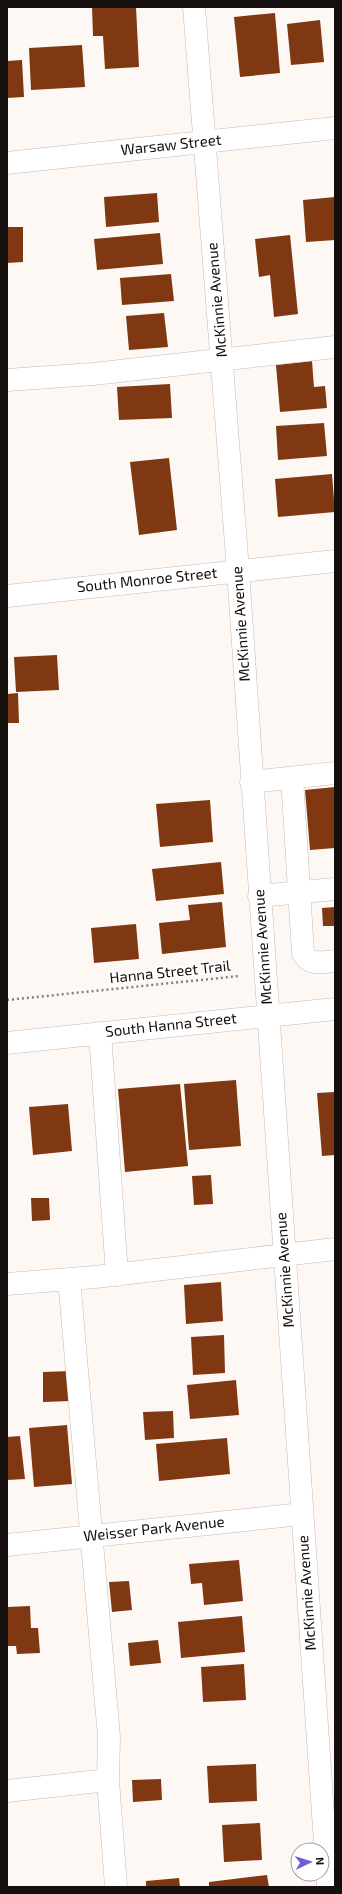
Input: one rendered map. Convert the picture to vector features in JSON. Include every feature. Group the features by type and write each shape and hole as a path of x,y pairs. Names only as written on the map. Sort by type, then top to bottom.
{"street":[{"name":"McKinnie Avenue","path":"194,7 238,570 264,973 328,1887"},
{"name":"Warsaw Street","path":"7,163 335,128"},
{"path":"7,380 93,374 335,347"},
{"name":"South Monroe Street","path":"7,596 238,570 335,561"},
{"path":"251,782 335,774"},
{"path":"292,778 303,954 305,958 312,962 335,962"},
{"path":"259,896 335,889"},
{"name":"South Hanna Street","path":"7,1043 335,1009"},
{"path":"100,1033 117,1275"},
{"path":"7,1284 117,1275 335,1249"},
{"path":"69,1280 109,1737 108,1780 116,1887"},
{"name":"Weisser Park Avenue","path":"7,1545 302,1514"},
{"path":"7,1791 108,1780"}],"path":[{"name":"Hanna Street Trail","path":"7,1000 264,973"}],"building":[{"path":"92,7 136,7 139,67 105,69 103,36 93,36"},
{"path":"275,13 280,73 240,77 234,17"},
{"path":"320,20 324,62 291,65 287,24"},
{"path":"82,45 85,87 31,90 29,48"},
{"path":"22,60 24,97 7,98 7,61"},
{"path":"157,193 159,222 106,227 104,197"},
{"path":"335,197 335,240 306,242 303,200"},
{"path":"7,227 23,227 23,262 7,263"},
{"path":"160,233 163,264 97,270 94,239"},
{"path":"290,235 298,314 274,317 270,275 259,277 255,239"},
{"path":"171,274 174,301 122,305 120,278"},
{"path":"164,313 168,347 129,350 126,316"},
{"path":"312,361 314,387 325,386 327,408 280,412 276,365"},
{"path":"170,384 172,418 119,420 117,387"},
{"path":"324,423 327,456 278,460 276,426"},
{"path":"169,458 177,530 139,535 130,462"},
{"path":"332,474 335,512 278,517 275,479"},
{"path":"57,655 59,690 16,692 14,657"},
{"path":"18,693 19,723 7,723 7,694"},
{"path":"335,787 335,848 310,850 305,790"},
{"path":"210,800 213,842 160,847 156,804"},
{"path":"221,862 224,894 156,901 152,869"},
{"path":"222,902 226,947 162,954 159,923 190,920 188,905"},
{"path":"335,907 335,926 323,926 322,908"},
{"path":"136,924 139,959 94,963 91,928"},
{"path":"236,1080 241,1146 189,1150 184,1084"},
{"path":"180,1084 188,1166 125,1172 118,1089"},
{"path":"335,1092 335,1155 322,1156 317,1093"},
{"path":"68,1104 72,1151 33,1155 29,1107"},
{"path":"211,1175 213,1204 194,1205 192,1176"},
{"path":"31,1198 49,1198 50,1220 32,1221"},
{"path":"221,1282 223,1321 186,1324 184,1285"},
{"path":"224,1335 225,1373 193,1375 191,1337"},
{"path":"71,1371 71,1401 43,1402 43,1372"},
{"path":"236,1380 239,1415 190,1419 187,1385"},
{"path":"173,1411 174,1438 145,1440 143,1412"},
{"path":"67,1425 72,1484 34,1487 29,1428"},
{"path":"20,1436 25,1479 7,1480 7,1437"},
{"path":"227,1438 230,1474 159,1481 156,1444"},
{"path":"239,1560 243,1601 204,1605 202,1583 191,1584 189,1564"},
{"path":"129,1581 132,1610 112,1612 109,1582"},
{"path":"30,1606 31,1628 38,1628 40,1653 17,1654 16,1646 7,1646 7,1607"},
{"path":"242,1616 245,1652 181,1658 178,1622"},
{"path":"158,1640 161,1663 130,1666 128,1643"},
{"path":"244,1664 246,1700 203,1702 201,1667"},
{"path":"256,1764 257,1801 209,1803 207,1766"},
{"path":"161,1779 162,1800 133,1802 132,1780"},
{"path":"260,1823 262,1860 224,1862 222,1825"},
{"path":"267,1875 269,1887 209,1887 209,1882"},
{"path":"179,1878 180,1887 146,1887 146,1881"}]}
